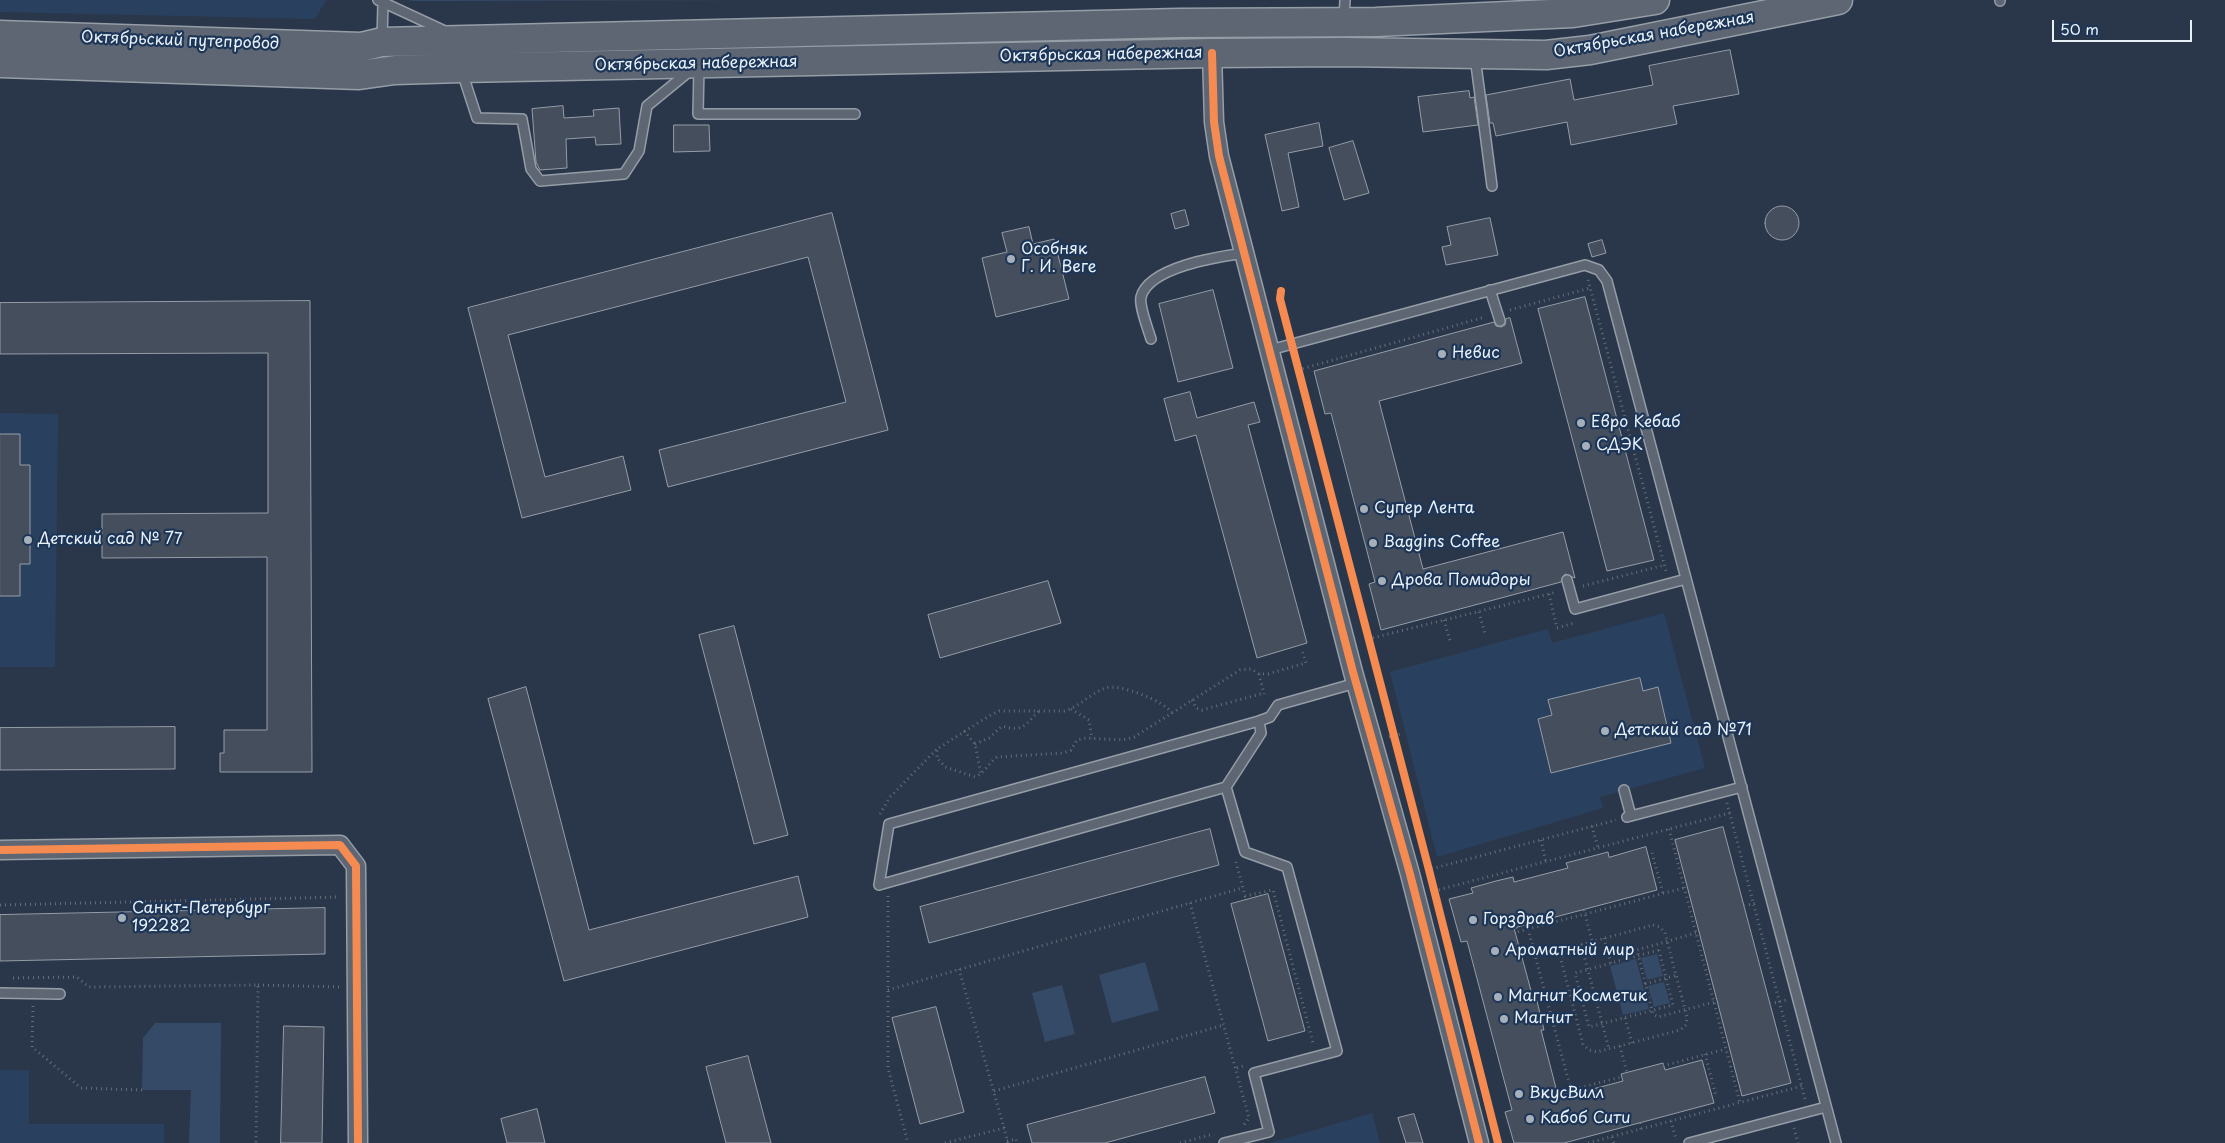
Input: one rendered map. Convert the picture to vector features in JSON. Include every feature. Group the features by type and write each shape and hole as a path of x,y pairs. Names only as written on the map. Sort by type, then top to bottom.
{"main road":[{"name":"Октябрьская набережная","path":"371,44 466,40 1179,23 1344,11 1573,13 1655,0"},
{"name":"Октябрьская набережная","path":"359,76 396,70 460,68 1212,53 1475,53 1546,55 1590,50 1838,0"},
{"name":"Октябрьский путепровод","path":"0,35 371,44"},
{"name":"Октябрьский путепровод","path":"0,63 359,76"}],"street":[{"path":"1212,53 1214,122 1218,147 1356,683 1410,874 1479,1143"},
{"path":"0,850 340,845 356,866 358,1143"}],"lane":[{"path":"371,44 381,1 466,40"},
{"path":"1475,53 1492,186"},
{"path":"460,68 476,118 522,119 531,169 540,181 624,174 639,152 647,106 699,64"},
{"path":"699,64 698,114 855,114"},
{"path":"1151,339 1140,300 1145,287 1158,276 1171,271 1218,257 1244,252"},
{"path":"1270,350 1585,265 1599,270 1607,281 1836,1143"},
{"path":"1490,290 1498,317"},
{"path":"1568,584 1575,610 1686,579"},
{"path":"1259,721 1261,733 1226,788 879,885 889,824 1259,721 1270,717 1278,704 1356,683"},
{"path":"1624,790 1629,817 1742,786"},
{"path":"1224,1143 1270,1132 1254,1073 1337,1051 1287,867 1245,852 1226,788"},
{"path":"0,993 60,994"},
{"path":"1689,1143 1826,1106"}],"path":[{"path":"1585,265 1669,583"},
{"path":"1298,370 1498,317 1590,288"},
{"path":"1292,344 1301,380"},
{"path":"1368,639 1549,594 1568,584 1665,565"},
{"path":"1549,594 1557,628 1576,623"},
{"path":"1479,612 1485,634"},
{"path":"1444,620 1451,644"},
{"path":"1366,629 1371,648"},
{"path":"937,749 937,758 946,767 975,778 981,775 990,762 997,757 1063,753 1071,750 1077,740 1092,738 1123,740 1134,737 1240,670 1251,669 1259,674 1268,674 1306,663 1302,651"},
{"path":"1259,674 1270,717"},
{"path":"875,822 890,797 937,749 988,716 999,712 1071,709 1104,688 1114,686 1163,703 1172,713"},
{"path":"1192,700 1196,708 1202,710 1264,693"},
{"path":"1071,709 1089,720 1092,738"},
{"path":"976,744 989,738 1002,726 1014,730 1021,729 1039,711"},
{"path":"1392,727 1398,735 1397,745"},
{"path":"964,731 976,744 981,775"},
{"path":"1385,738 1398,735"},
{"path":"1724,791 1812,1123 1794,1128 1798,1143"},
{"path":"1410,874 1432,880 1501,874 1730,813"},
{"path":"1432,880 1541,840 1629,817"},
{"path":"1592,826 1598,848"},
{"path":"1668,829 1694,919 1740,1102"},
{"path":"1541,840 1546,862"},
{"path":"1652,853 1663,893"},
{"path":"1570,856 1571,861"},
{"path":"1235,859 1244,896 1273,890 1313,1040 1312,1045 1309,1047"},
{"path":"1426,860 1437,901"},
{"path":"1501,874 1503,880"},
{"path":"888,990 1242,888"},
{"path":"1516,928 1517,932 1584,912 1684,888"},
{"path":"879,895 888,892 888,1068 908,1143"},
{"path":"0,905 348,897"},
{"path":"1190,903 1237,1068 1249,1118 1244,1126 1235,1128"},
{"path":"1584,912 1592,941"},
{"path":"1652,925 1660,927 1668,941 1686,1010 1686,1025 1680,1030 1596,1052 1589,1050 1583,1044 1561,960 1563,953 1569,948 1604,938 1652,925"},
{"path":"1528,929 1570,1090 1622,1077"},
{"path":"1696,933 1637,950 1652,1011 1658,1017 1714,1002"},
{"path":"1604,938 1611,963"},
{"path":"1581,944 1609,1049"},
{"path":"1659,950 1673,1005 1589,1027 1575,972 1638,956 1659,950"},
{"path":"959,969 1007,1142 1016,1139 1017,1143"},
{"path":"1645,984 1676,975"},
{"path":"8,978 77,977 89,988 258,985 346,987"},
{"path":"33,978 32,1047 80,1088 142,1090"},
{"path":"256,1143 258,985"},
{"path":"1625,1018 1632,1043"},
{"path":"994,1091 1224,1025"},
{"path":"1620,1046 1627,1073"},
{"path":"1664,1066 1726,1049"},
{"path":"1705,1054 1716,1096"},
{"path":"1237,1068 1246,1065"},
{"path":"1588,1143 1802,1086"},
{"path":"1671,1121 1677,1143"},
{"path":"1640,1123 1642,1129"},
{"path":"945,1143 1004,1128"},
{"path":"1180,1143 1216,1133"},
{"path":"1612,1137 1614,1143"}],"shaded area":[{"path":"0,0 326,0 315,19 0,12"},
{"path":"407,0 774,0 414,1"},
{"name":"Детский сад № 77","path":"0,413 58,414 55,667 0,667"},
{"path":"1664,613 1705,768 1600,797 1603,808 1437,857 1390,672 1548,629 1552,643"},
{"path":"1657,954 1663,976 1647,980 1641,958"},
{"path":"1636,959 1649,1009 1623,1015 1610,966"},
{"path":"1145,962 1159,1010 1112,1023 1099,975"},
{"path":"1664,982 1670,1003 1654,1007 1648,986"},
{"path":"1062,985 1075,1034 1045,1042 1032,993"},
{"path":"155,1023 221,1023 220,1143 189,1143 191,1090 142,1090 143,1038"},
{"path":"0,1070 29,1070 29,1124 164,1124 164,1143 0,1143"},
{"path":"1372,1113 1380,1143 1270,1143"}],"building":[{"path":"1730,50 1739,94 1673,106 1677,124 1571,145 1567,122 1496,136 1493,123 1490,123 1486,95 1570,79 1574,100 1653,85 1649,66"},
{"path":"1469,91 1470,98 1474,97 1478,125 1423,132 1418,97"},
{"path":"563,106 564,118 594,116 593,110 619,108 621,144 596,145 595,137 566,139 567,168 540,170 536,162 532,109"},
{"path":"1319,123 1323,146 1288,153 1299,207 1282,211 1265,135"},
{"path":"674,125 709,125 710,151 674,152"},
{"path":"1353,141 1369,193 1344,200 1329,148"},
{"path":"1782,206 1794,211 1799,223 1794,235 1782,240 1770,235 1765,223 1770,211"},
{"path":"1185,210 1189,225 1175,229 1171,214"},
{"path":"832,213 888,430 668,487 659,450 846,402 808,257 508,335 545,477 623,456 631,490 522,518 468,308"},
{"path":"1490,218 1498,255 1446,265 1442,247 1451,245 1447,227"},
{"path":"1029,227 1033,244 1054,239 1069,299 996,317 982,258 1007,252 1002,233"},
{"path":"1602,240 1606,253 1592,257 1588,244"},
{"path":"1213,290 1233,368 1178,382 1159,304"},
{"path":"1585,297 1654,560 1607,571 1538,309"},
{"path":"310,301 312,772 220,772 220,753 224,753 224,730 267,730 267,557 102,558 102,514 268,513 268,353 0,354 0,303"},
{"path":"1510,318 1522,363 1379,401 1423,569 1563,532 1575,578 1565,574 1561,582 1381,630 1369,584 1375,582 1331,413 1325,414 1314,371 1494,322 1496,326 1501,327 1505,325 1506,319"},
{"path":"1190,392 1197,418 1254,402 1260,422 1248,425 1307,643 1257,658 1196,435 1175,441 1164,399"},
{"path":"0,434 20,434 20,465 30,465 30,564 20,564 20,596 0,596"},
{"path":"1048,581 1061,623 940,658 928,615"},
{"path":"734,626 788,835 754,844 699,635"},
{"name":"Детский сад №71","path":"1640,678 1643,691 1658,687 1671,743 1551,773 1538,719 1552,715 1548,700"},
{"path":"526,687 589,930 798,876 808,917 564,981 488,699"},
{"path":"175,727 175,769 0,770 0,728"},
{"path":"1723,827 1791,1083 1742,1096 1675,840"},
{"path":"1210,829 1219,865 929,943 920,907"},
{"path":"1646,847 1657,890 1514,928 1533,998 1536,997 1544,1030 1541,1030 1557,1092 1569,1089 1570,1095 1623,1081 1621,1074 1663,1063 1665,1070 1702,1060 1714,1103 1564,1143 1514,1143 1505,1112 1512,1110 1467,941 1461,942 1449,899 1473,893 1471,888 1496,881 1513,877 1514,882 1568,868 1566,863 1608,852 1609,857"},
{"path":"1268,894 1305,1031 1268,1041 1231,904"},
{"path":"325,908 325,954 0,961 0,915"},
{"path":"936,1007 964,1112 920,1124 892,1018"},
{"path":"284,1026 324,1027 322,1143 281,1143"},
{"path":"748,1056 771,1143 726,1143 706,1067"},
{"path":"1205,1077 1215,1113 1105,1143 1032,1143 1027,1125"},
{"path":"537,1109 545,1143 507,1143 501,1119"},
{"path":"1414,1114 1423,1143 1406,1143 1398,1118"}],"cycle path":[{"path":"1212,53 1214,122 1219,156 1353,672 1410,874 1479,1143"},
{"path":"1281,291 1280,299 1498,1143"},
{"path":"0,850 340,845 356,866 358,1143"}],"place":[{"name":"Особняк Г. И. Веге","path":"1011,259"},
{"name":"Невис","path":"1442,354"},
{"name":"Евро Кебаб","path":"1581,423"},
{"name":"СДЭК","path":"1586,446"},
{"name":"Супер Лента","path":"1364,509"},
{"name":"Детский сад № 77","path":"28,540"},
{"name":"Baggins Coffee","path":"1373,543"},
{"name":"Дрова Помидоры","path":"1382,581"},
{"name":"Детский сад №71","path":"1605,731"},
{"name":"Санкт-Петербург 192282","path":"122,918"},
{"name":"Горздрав","path":"1473,920"},
{"name":"Ароматный мир","path":"1495,951"},
{"name":"Магнит Косметик","path":"1498,997"},
{"name":"Магнит","path":"1504,1019"},
{"name":"ВкусВилл","path":"1519,1094"},
{"name":"Кабоб Сити","path":"1530,1119"}]}
